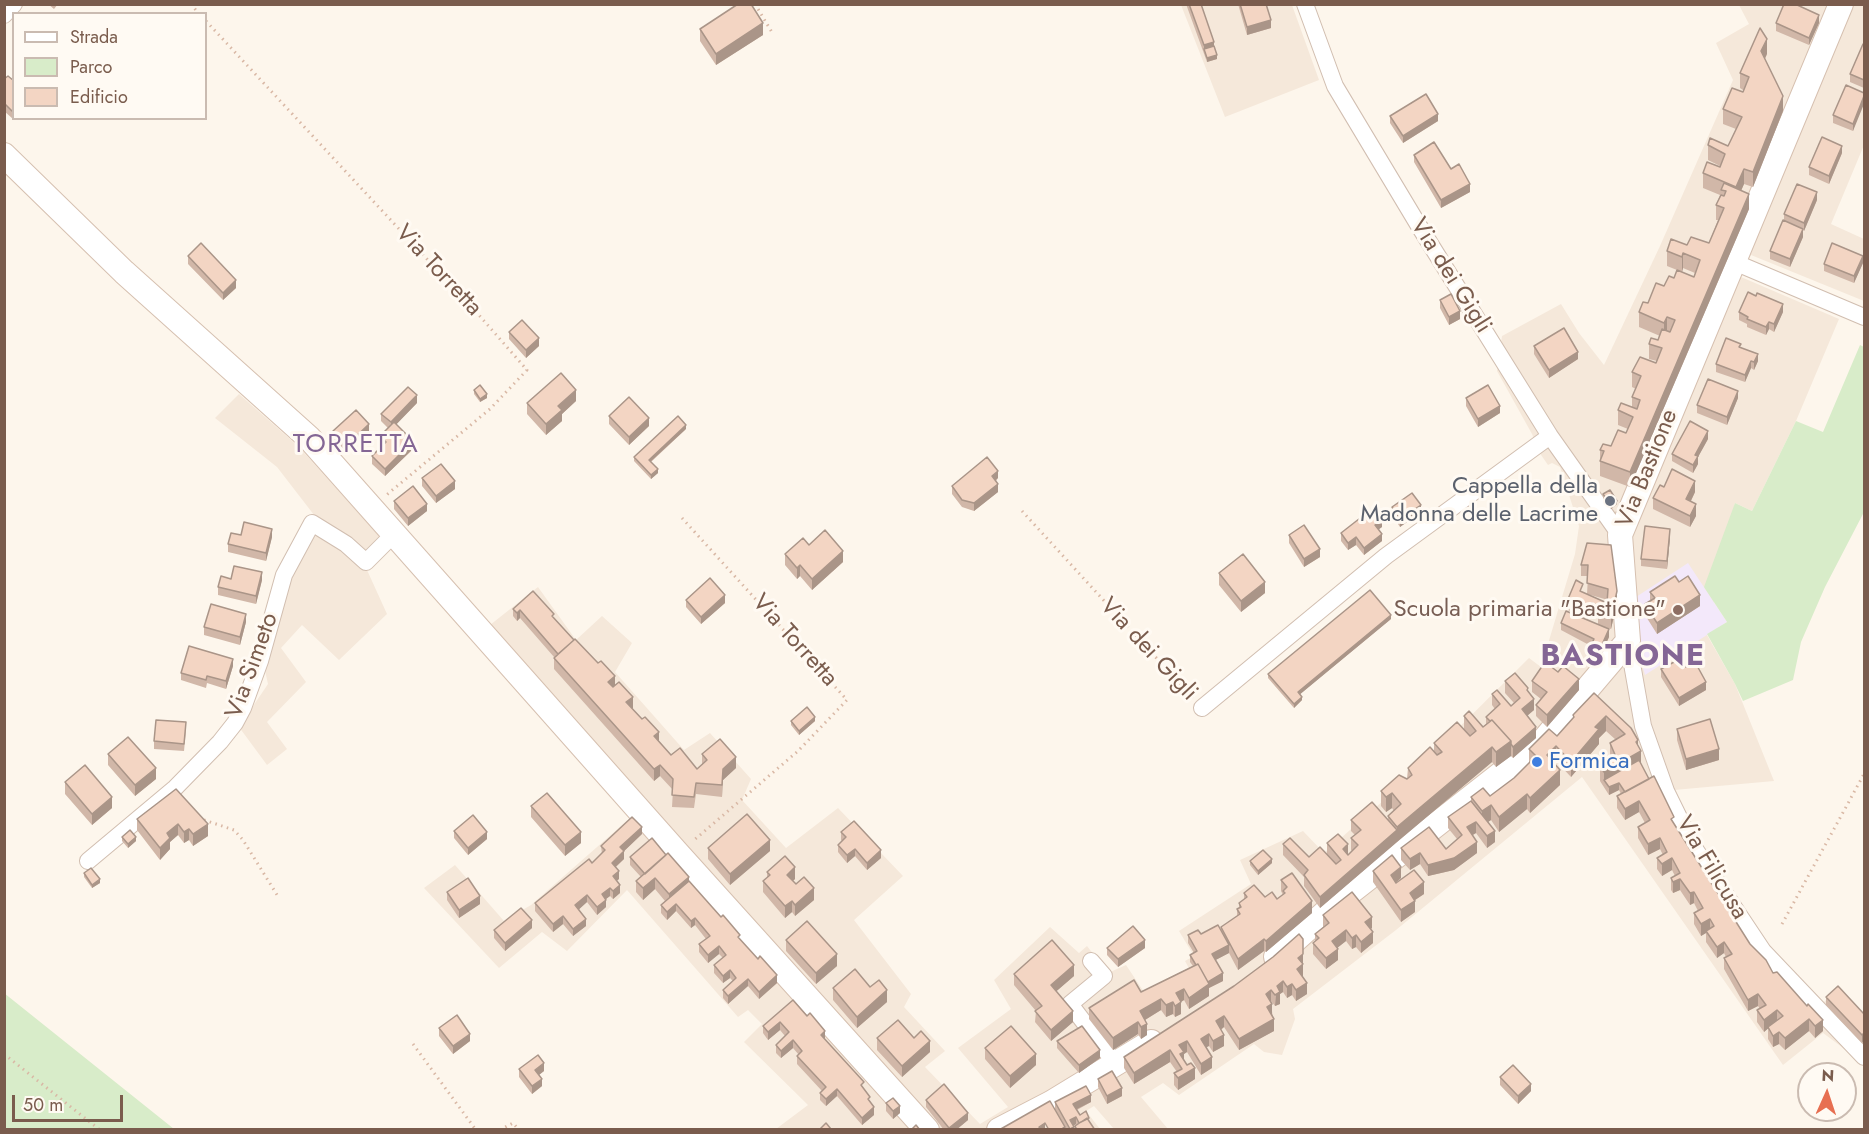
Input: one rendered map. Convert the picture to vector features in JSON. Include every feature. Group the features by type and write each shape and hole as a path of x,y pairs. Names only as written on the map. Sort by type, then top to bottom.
{"street":[{"path":"4,15 14,4"},
{"name":"Via dei Gigli","path":"1305,4 1335,86 1550,436 1620,535"},
{"name":"Via Bastione","path":"1628,641 1620,535 1841,4"},
{"path":"4,155 124,272 309,438 678,854 927,1130"},
{"path":"1734,262 1864,317"},
{"path":"1202,708 1386,556 1550,436"},
{"name":"Via Simeto","path":"88,861 174,789 236,723 260,662 284,575 312,523 346,544 366,562 394,534"},
{"path":"1258,971 1335,904 1543,741 1628,641"},
{"name":"Via Filicusa","path":"1628,641 1643,726 1666,791 1693,846 1762,951 1864,1058"},
{"path":"1091,961 1104,976 1070,1004 1115,1063"},
{"path":"999,1130 1051,1103 1172,1029"}],"path":[{"path":"755,4 773,34"},
{"name":"Via Torretta","path":"207,22 478,314 526,370 490,409 371,508"},
{"name":"Via dei Gigli","path":"1022,511 1202,708"},
{"name":"Via Torretta","path":"678,854 798,751 847,700 682,518"},
{"path":"1782,924 1864,774"},
{"path":"201,820 234,830 243,840 279,898"},
{"path":"413,1044 476,1130"},
{"path":"4,1054 100,1130"},
{"path":"500,1130 513,1123 519,1130"}],"shaded area":[{"path":"1181,5 1292,5 1319,80 1225,117"},
{"path":"1739,5 1864,5 1864,145 1831,224 1864,239 1864,301 1751,255 1741,277 1839,319 1796,421 1752,511 1735,503 1707,635 1735,684 1774,781 1674,790 1662,795 1811,1014 1838,989 1864,1014 1864,1053 1858,1059 1823,1033 1783,1065 1582,777 1396,930 1293,1009 1295,1019 1282,1055 1264,1052 1254,1044 1179,1095 1163,1083 1141,1097 1168,1129 1114,1129 1094,1106 1086,1111 1100,1129 776,1129 808,1105 744,1042 762,1024 748,1010 738,1017 627,890 567,951 542,932 499,968 424,888 455,865 504,921 531,905 646,804 490,625 538,587 576,640 602,616 632,643 615,672 684,750 710,733 751,779 742,800 786,848 838,808 903,876 854,920 911,994 904,1007 945,1051 925,1067 980,1124 1008,1107 958,1048 1011,1009 994,980 1050,927 1079,953 1087,946 1108,973 1126,965 1146,995 1192,974 1185,961 1194,956 1179,931 1251,884 1240,860 1303,831 1324,853 1401,785 1529,658 1541,667 1575,554 1579,526 1560,467 1552,463 1548,465 1539,452 1532,434 1497,371 1502,336 1561,304 1579,333 1604,365 1660,246 1733,80 1716,43 1749,24"},
{"path":"239,394 299,447 389,547 367,570 387,614 339,660 302,625 281,648 306,682 267,722 287,749 267,765 239,727 268,684 262,657 278,587 321,524 277,467 215,418"},
{"name":"Scuola primaria \"Bastione\"","path":"1688,563 1727,622 1645,675 1640,657 1636,597"}],"green space":[{"path":"1860,345 1864,347 1864,512 1825,587 1801,642 1793,680 1743,701 1707,634 1727,622 1704,587 1735,503 1752,511 1796,421 1823,432"},
{"path":"4,993 174,1129 5,1129"}],"building":[{"path":"738,4 751,4 763,23 716,54 700,29"},
{"path":"1189,4 1201,4 1214,42 1204,45"},
{"path":"1240,4 1266,4 1271,20 1247,27"},
{"path":"1784,4 1795,4 1819,15 1809,38 1776,23"},
{"path":"1760,28 1767,39 1761,51 1783,96 1753,172 1744,169 1736,187 1703,173 1707,162 1720,167 1725,154 1708,145 1710,138 1728,146 1742,117 1723,109 1732,88 1743,92 1749,77 1740,73"},
{"path":"1864,44 1864,80 1850,74"},
{"path":"1214,46 1217,55 1207,58 1204,49"},
{"path":"8,76 12,79 12,111 4,103 4,79"},
{"path":"1846,85 1864,93 1853,124 1833,115"},
{"path":"1426,94 1438,114 1403,136 1390,116"},
{"path":"1822,137 1842,146 1829,176 1809,167"},
{"path":"1434,142 1451,169 1459,164 1470,184 1441,200 1414,155"},
{"path":"1724,183 1749,194 1630,472 1600,461 1604,451 1600,450 1603,444 1611,446 1618,430 1626,433 1633,417 1618,410 1621,403 1637,409 1640,400 1632,397 1641,376 1632,372 1640,357 1656,363 1662,348 1649,344 1651,338 1658,340 1662,329 1670,332 1675,320 1667,317 1664,323 1639,312 1643,302 1648,303 1656,283 1664,286 1669,276 1674,278 1677,270 1694,277 1700,260 1683,253 1682,257 1667,251 1671,239 1687,245 1691,237 1709,243 1724,208 1716,205 1726,191 1721,190"},
{"path":"1797,184 1817,192 1804,223 1784,214"},
{"path":"1783,220 1803,229 1790,259 1770,251"},
{"path":"201,243 236,280 223,293 188,256"},
{"path":"1832,243 1863,256 1854,276 1824,264"},
{"path":"1748,292 1756,296 1757,293 1783,304 1774,324 1769,322 1766,327 1747,319 1748,317 1739,312"},
{"path":"1451,294 1460,311 1449,317 1440,300"},
{"path":"522,320 539,338 526,350 509,332"},
{"path":"1564,328 1578,352 1549,370 1534,346"},
{"path":"1726,338 1741,344 1739,347 1758,354 1754,362 1751,361 1745,375 1716,364"},
{"path":"561,373 576,390 558,406 562,410 546,424 527,403"},
{"path":"1708,379 1738,391 1727,417 1697,405"},
{"path":"480,385 487,394 480,399 474,390"},
{"path":"1488,385 1500,406 1478,419 1466,398"},
{"path":"408,387 417,395 391,422 381,414"},
{"path":"629,397 649,418 629,437 609,416"},
{"path":"356,410 369,424 347,445 333,431"},
{"path":"678,416 686,425 649,460 658,469 651,475 634,457"},
{"path":"1690,421 1708,431 1695,455 1698,456 1693,465 1672,454"},
{"path":"394,422 413,441 385,469 372,456 386,442 380,436"},
{"path":"987,457 998,471 992,476 998,484 974,503 962,500 952,486"},
{"path":"441,464 455,481 436,496 422,478"},
{"path":"1672,469 1695,481 1686,499 1696,504 1690,516 1653,498 1660,485 1664,487"},
{"path":"413,486 427,504 408,518 394,501"},
{"path":"1610,490 1617,501 1611,505 1603,494"},
{"path":"1412,493 1421,505 1400,519 1392,507"},
{"path":"1373,508 1382,519 1375,525 1382,534 1364,548 1356,537 1348,543 1341,533"},
{"path":"244,522 272,529 266,553 228,544 231,533 241,535"},
{"path":"1304,525 1320,549 1304,559 1289,535"},
{"path":"1645,526 1670,529 1667,561 1641,559"},
{"path":"825,530 843,551 812,579 800,565 797,568 785,554 803,538 809,545"},
{"path":"1587,543 1611,545 1617,591 1611,618 1598,613 1600,606 1591,603 1587,608 1568,599 1576,580 1583,584 1580,591 1607,603 1608,589 1587,583 1588,565 1581,565"},
{"path":"1243,554 1265,582 1241,601 1219,573"},
{"path":"234,566 262,572 256,596 218,587 221,576 231,579"},
{"path":"1675,576 1679,582 1688,576 1700,595 1657,623 1645,604 1655,598 1650,592"},
{"path":"710,578 725,595 701,617 686,600"},
{"path":"1370,590 1391,615 1298,692 1302,697 1294,704 1268,674"},
{"path":"533,591 574,640 558,654 520,610 517,613 513,609"},
{"path":"211,604 246,614 240,637 204,627"},
{"path":"1566,611 1609,629 1600,649 1591,645 1594,639 1561,623"},
{"path":"575,639 598,663 601,661 615,676 608,682 613,687 619,682 633,697 626,702 642,719 645,717 659,732 654,736 671,755 680,748 697,769 707,760 702,754 720,739 736,757 723,769 722,785 696,783 694,797 672,795 673,779 660,765 654,769 554,658"},
{"path":"189,646 233,659 226,681 207,676 206,680 181,673"},
{"path":"1676,661 1686,667 1695,662 1706,682 1679,698 1661,669"},
{"path":"1545,662 1558,672 1563,666 1579,679 1547,715 1536,705 1547,692 1532,681"},
{"path":"1515,673 1534,699 1522,709 1536,727 1513,747 1511,741 1492,720 1486,717 1500,704 1492,694 1497,690 1511,706 1520,698 1505,681"},
{"path":"1594,693 1631,728 1641,751 1604,772 1600,766 1616,757 1610,743 1625,734 1606,716 1595,727 1599,729 1571,762 1556,746 1547,755 1560,770 1530,798 1527,794 1499,817 1491,805 1482,811 1471,797 1483,788 1490,796 1514,778 1536,756 1529,749 1549,729 1557,736"},
{"path":"807,707 815,717 799,731 791,721"},
{"path":"1469,711 1483,727 1492,720 1511,741 1496,752 1492,747 1397,827 1388,816 1401,804 1392,793 1386,797 1381,791 1399,775 1407,779 1412,775 1408,768 1430,747 1437,755 1442,752 1434,743 1457,722 1470,736 1476,731 1464,716"},
{"path":"1710,719 1719,749 1686,759 1677,729"},
{"path":"156,720 186,722 184,744 154,741"},
{"path":"128,737 156,768 135,785 108,754"},
{"path":"1639,760 1649,779 1625,792 1619,783 1609,787 1604,780"},
{"path":"85,765 112,797 92,814 65,782"},
{"path":"1654,776 1674,817 1671,819 1750,944 1766,960 1773,973 1777,972 1807,1006 1808,1004 1823,1020 1815,1026 1809,1019 1785,1038 1779,1032 1773,1036 1768,1027 1783,1016 1777,1010 1764,1020 1757,1010 1766,1005 1758,994 1748,1000 1724,958 1732,954 1724,942 1717,947 1706,931 1714,926 1710,919 1701,924 1694,913 1703,908 1694,892 1690,893 1680,879 1673,882 1671,878 1680,873 1672,858 1662,864 1657,858 1667,852 1660,838 1648,844 1638,827 1650,820 1639,801 1625,809 1617,796"},
{"path":"176,789 208,824 193,834 189,829 184,832 178,824 167,833 170,838 160,848 137,819"},
{"path":"547,793 581,832 565,845 531,806"},
{"path":"1471,801 1495,831 1487,836 1476,822 1467,827 1477,842 1454,858 1428,865 1420,853 1410,859 1401,848 1429,827 1446,849 1462,835 1448,817"},
{"path":"1372,802 1397,830 1320,897 1304,875 1308,870 1283,844 1290,838 1309,857 1320,847 1336,864 1341,860 1327,843 1338,834 1348,844 1343,849 1348,855 1358,845 1351,838 1361,830 1351,820"},
{"path":"747,814 770,840 730,874 708,848"},
{"path":"473,815 487,832 468,848 454,831"},
{"path":"632,817 642,827 620,847 624,851 612,863 619,871 613,876 620,885 613,891 610,888 602,894 606,900 597,907 587,895 575,905 586,919 573,929 563,916 553,924 535,903 589,859 592,863 605,850 601,846"},
{"path":"854,821 881,850 867,863 855,849 847,855 838,845 846,837 841,832"},
{"path":"130,830 136,837 128,844 122,837"},
{"path":"652,838 666,855 645,874 630,857"},
{"path":"1263,850 1272,859 1258,871 1250,861"},
{"path":"668,853 689,877 669,894 655,878 643,888 636,881"},
{"path":"1392,855 1401,867 1391,875 1396,883 1414,870 1424,882 1410,893 1415,901 1401,910 1373,871"},
{"path":"785,856 795,867 787,875 796,884 804,877 814,888 795,905 792,901 785,906 763,881 770,875 767,872"},
{"path":"91,868 100,879 92,885 84,873"},
{"path":"1292,873 1312,901 1266,941 1264,939 1238,959 1221,927 1240,914 1237,909 1241,907 1239,903 1247,897 1244,893 1254,885 1265,897 1272,892 1277,899 1285,893 1283,891 1287,887 1281,880"},
{"path":"468,878 480,896 459,910 447,892"},
{"path":"689,881 721,917 723,915 740,935 738,937 758,959 760,956 777,975 759,992 748,979 728,996 723,990 736,978 730,970 723,976 714,965 726,955 719,946 708,955 699,944 710,936 695,918 691,921 676,904 667,912 661,905"},
{"path":"1352,892 1372,917 1365,922 1373,932 1361,942 1356,935 1352,938 1346,930 1332,941 1338,949 1326,958 1313,943 1319,938 1315,934 1329,923 1323,915"},
{"path":"521,908 532,920 505,943 494,930"},
{"path":"807,921 837,954 816,973 786,940"},
{"path":"1218,925 1229,945 1212,954 1223,973 1208,982 1190,955 1197,951 1188,935 1198,930 1201,934"},
{"path":"1133,926 1145,940 1118,959 1107,948"},
{"path":"1299,934 1303,939 1303,954 1298,958 1303,964 1297,969 1307,983 1296,990 1292,984 1287,987 1283,981 1277,986 1280,992 1275,995 1271,990 1266,994 1272,1004 1267,1007 1274,1019 1239,1039 1224,1016 1216,1021 1224,1035 1213,1041 1209,1034 1201,1039 1212,1057 1201,1064 1187,1041 1179,1045 1184,1052 1180,1054 1187,1065 1191,1063 1195,1068 1178,1078 1174,1073 1182,1069 1170,1050 1134,1073 1124,1057 1234,986"},
{"path":"1052,940 1074,965 1051,985 1073,1011 1051,1030 1035,1011 1042,1006 1014,974"},
{"path":"1198,964 1209,984 1189,998 1184,989 1176,993 1181,1002 1175,1006 1173,1002 1166,1005 1161,999 1140,1011 1147,1024 1141,1027 1138,1022 1113,1038 1089,1008 1134,980 1141,992"},
{"path":"855,969 870,987 879,980 887,990 857,1017 833,988"},
{"path":"1838,986 1864,1014 1864,1033 1862,1035 1826,997"},
{"path":"793,1000 807,1016 810,1013 825,1031 821,1035 864,1082 861,1085 874,1107 862,1118 837,1089 826,1099 820,1093 826,1087 797,1056 802,1051 793,1040 781,1051 776,1045 789,1032 780,1022 768,1032 763,1026"},
{"path":"457,1015 470,1034 453,1046 439,1028"},
{"path":"898,1020 914,1038 921,1031 930,1041 902,1066 877,1038"},
{"path":"1011,1026 1036,1054 1010,1076 985,1048"},
{"path":"1082,1026 1100,1050 1079,1065 1057,1041"},
{"path":"538,1055 544,1063 535,1070 542,1079 532,1086 519,1069"},
{"path":"1513,1065 1531,1084 1518,1096 1500,1077"},
{"path":"1112,1071 1122,1088 1107,1096 1098,1079"},
{"path":"944,1084 968,1113 949,1128 926,1100"},
{"path":"1086,1086 1091,1095 1073,1104 1080,1115 1086,1111 1089,1118 1079,1123 1076,1117 1070,1120 1074,1127 1070,1129 1055,1102"},
{"path":"893,1098 900,1106 893,1111 886,1103"},
{"path":"1050,1101 1065,1127 1060,1130 1049,1130 1045,1123 1039,1127 1041,1130 999,1130"},
{"path":"1087,1118 1095,1130 1077,1130 1075,1126"},
{"path":"826,1123 831,1129 819,1130"}],"place":[{"name":"Cappella della Madonna delle Lacrime","path":"1610,501"},
{"name":"Scuola primaria \"Bastione\"","path":"1678,610"},
{"name":"Formica","path":"1537,762"}],"district":[{"name":"TORRETTA","path":"356,446"},
{"name":"BASTIONE","path":"1623,658"}]}
